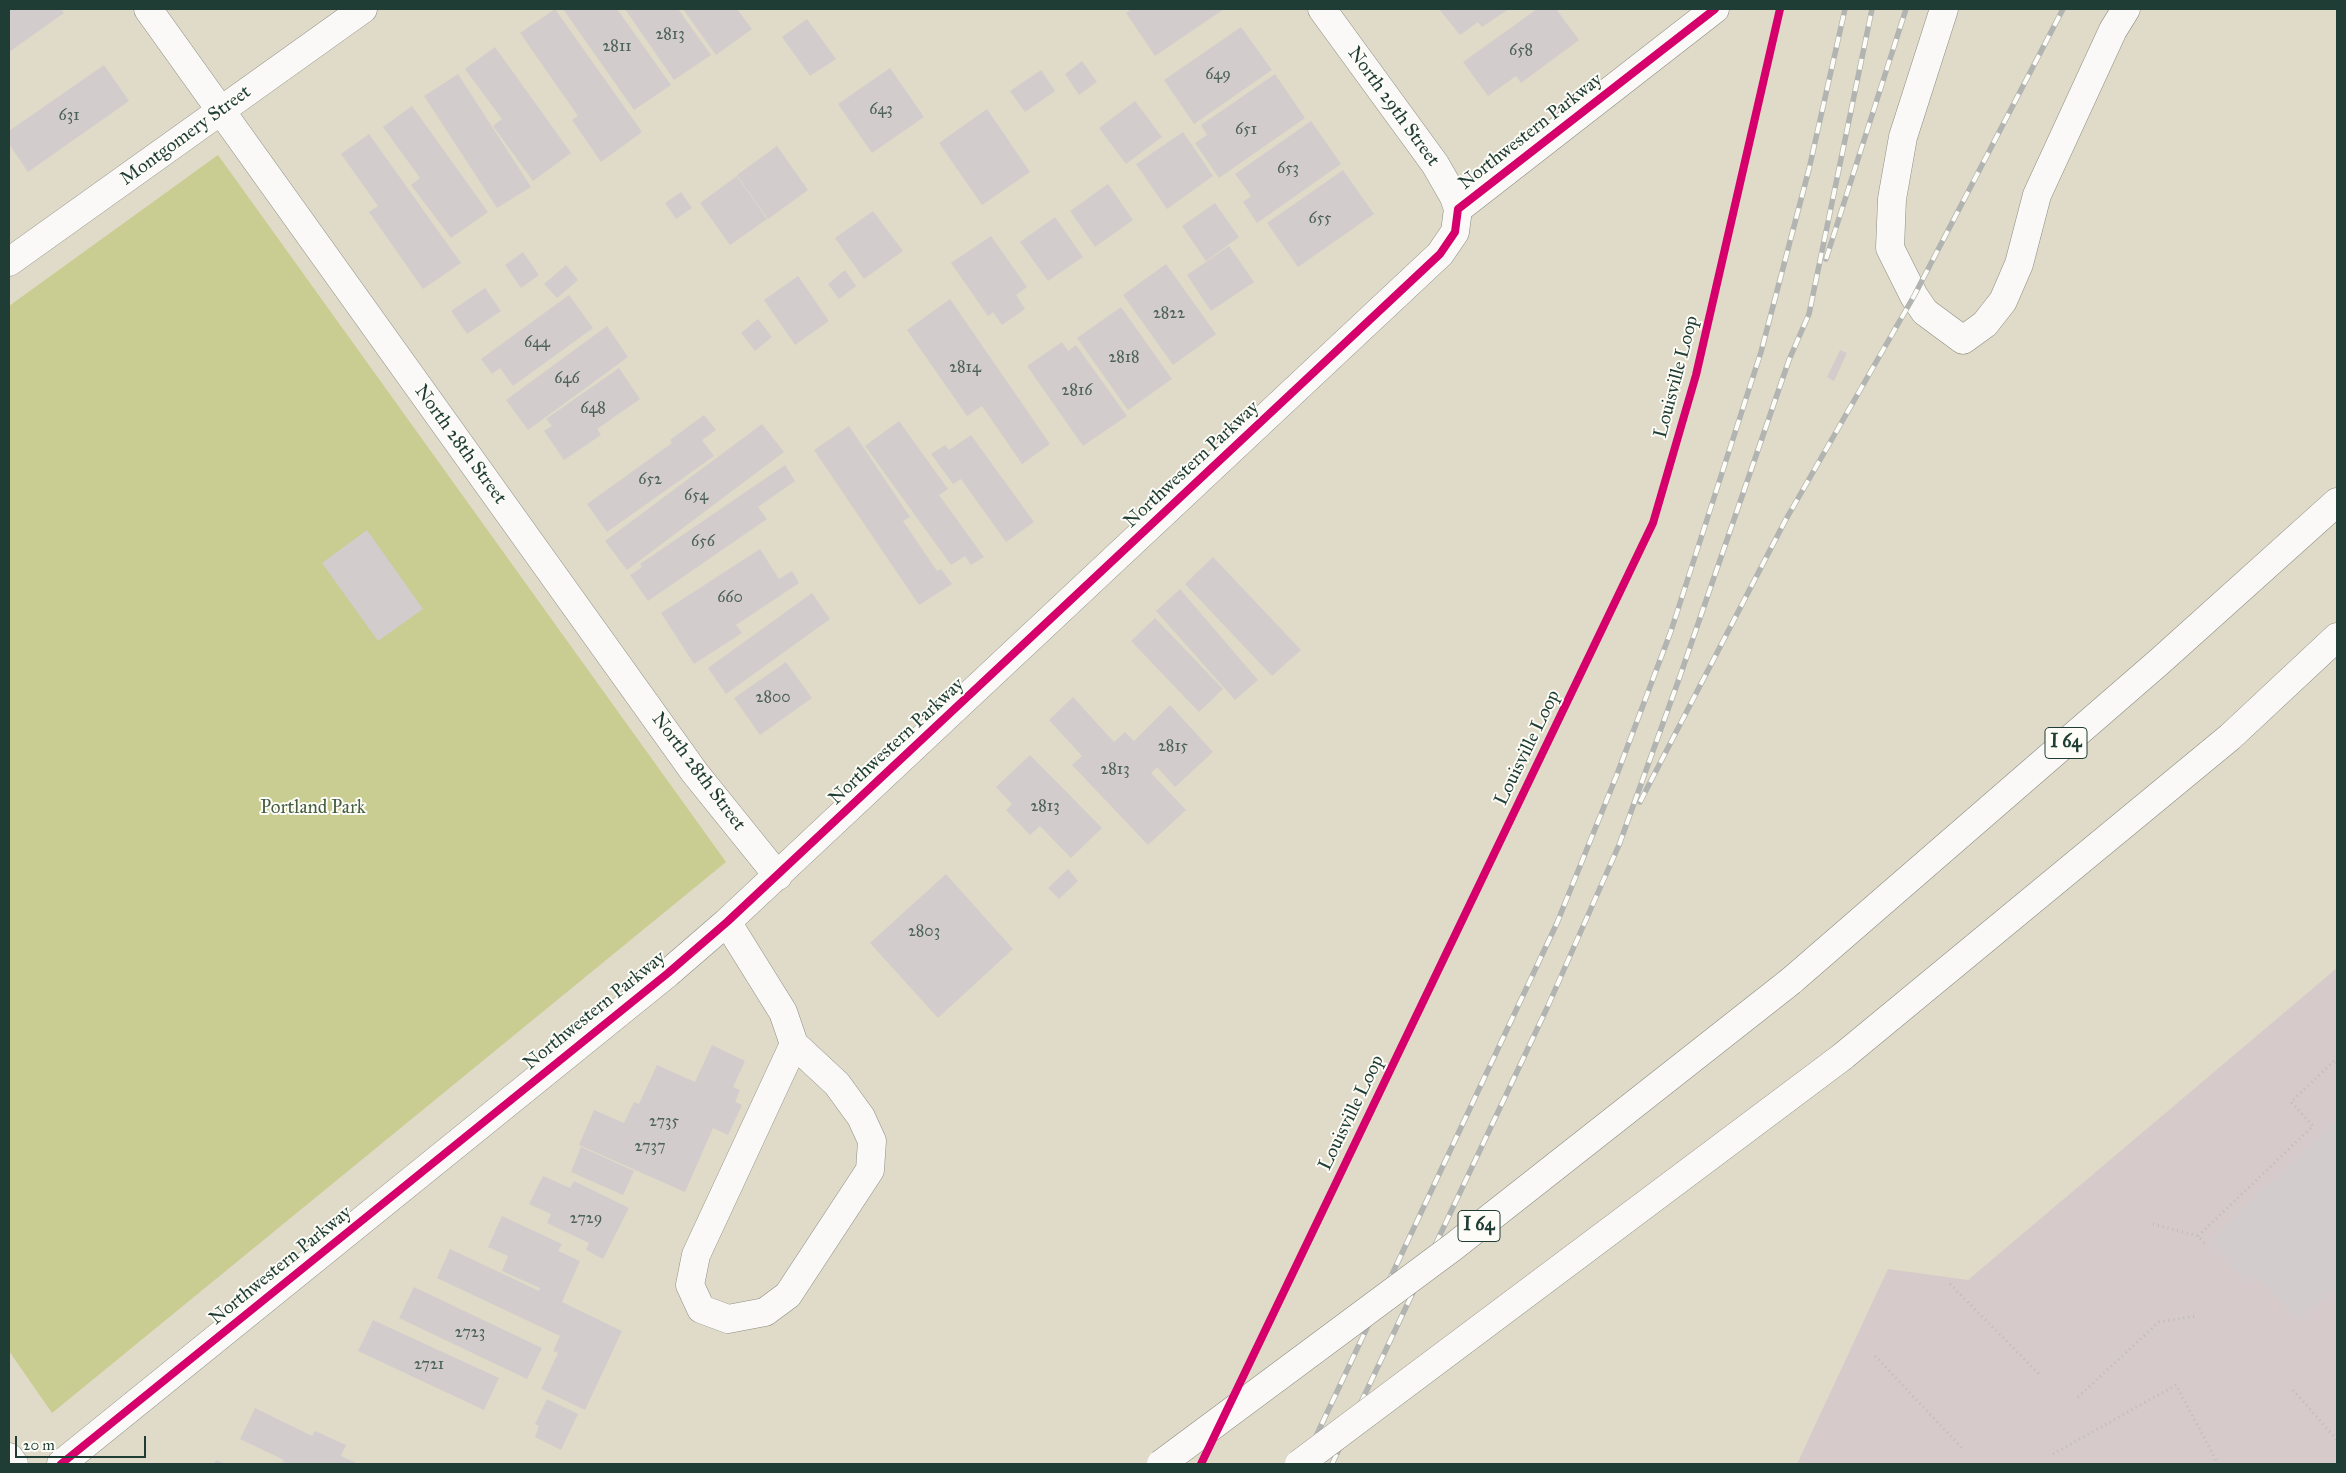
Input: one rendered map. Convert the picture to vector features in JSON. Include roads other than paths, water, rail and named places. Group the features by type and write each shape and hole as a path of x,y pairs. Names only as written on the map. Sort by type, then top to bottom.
{"main road":[{"name":"North 28th Street","path":"148,9 695,773 778,876"},
{"name":"Montgomery Street","path":"9,262 363,9"},
{"name":"North 29th Street","path":"1322,9 1435,164 1454,197 1458,209"},
{"name":"Northwestern Parkway","path":"61,1464 660,980 727,922 1440,254 1455,232 1458,209 1715,9"},
{"path":"1944,9 1903,137 1892,199 1890,248 1924,312 1963,340 1984,324 2003,301 2019,264 2037,195 2113,30 2126,9"},
{"name":"I 64","path":"1161,1464 1453,1247 1791,981 2159,662 2337,502"},
{"path":"1299,1464 1842,1057 2230,737 2337,637"},
{"path":"727,922 782,1012 794,1044 837,1084 861,1117 872,1141 870,1170 788,1295 765,1312 728,1319 700,1309 690,1284 696,1256 794,1044"},
{"path":"9,1457 14,1464"}],"railway":[{"path":"1303,1464 1557,923 1616,777 1671,631 1761,352 1809,169 1845,9"},
{"path":"1332,1464 1547,1008 1619,845 1679,679 1789,360 1809,314 1872,9"},
{"path":"1826,259 1906,9"},
{"path":"1640,802 1785,521 1914,296 2063,9"}],"park label":[{"name":"Portland Park","path":"313,808"}]}
